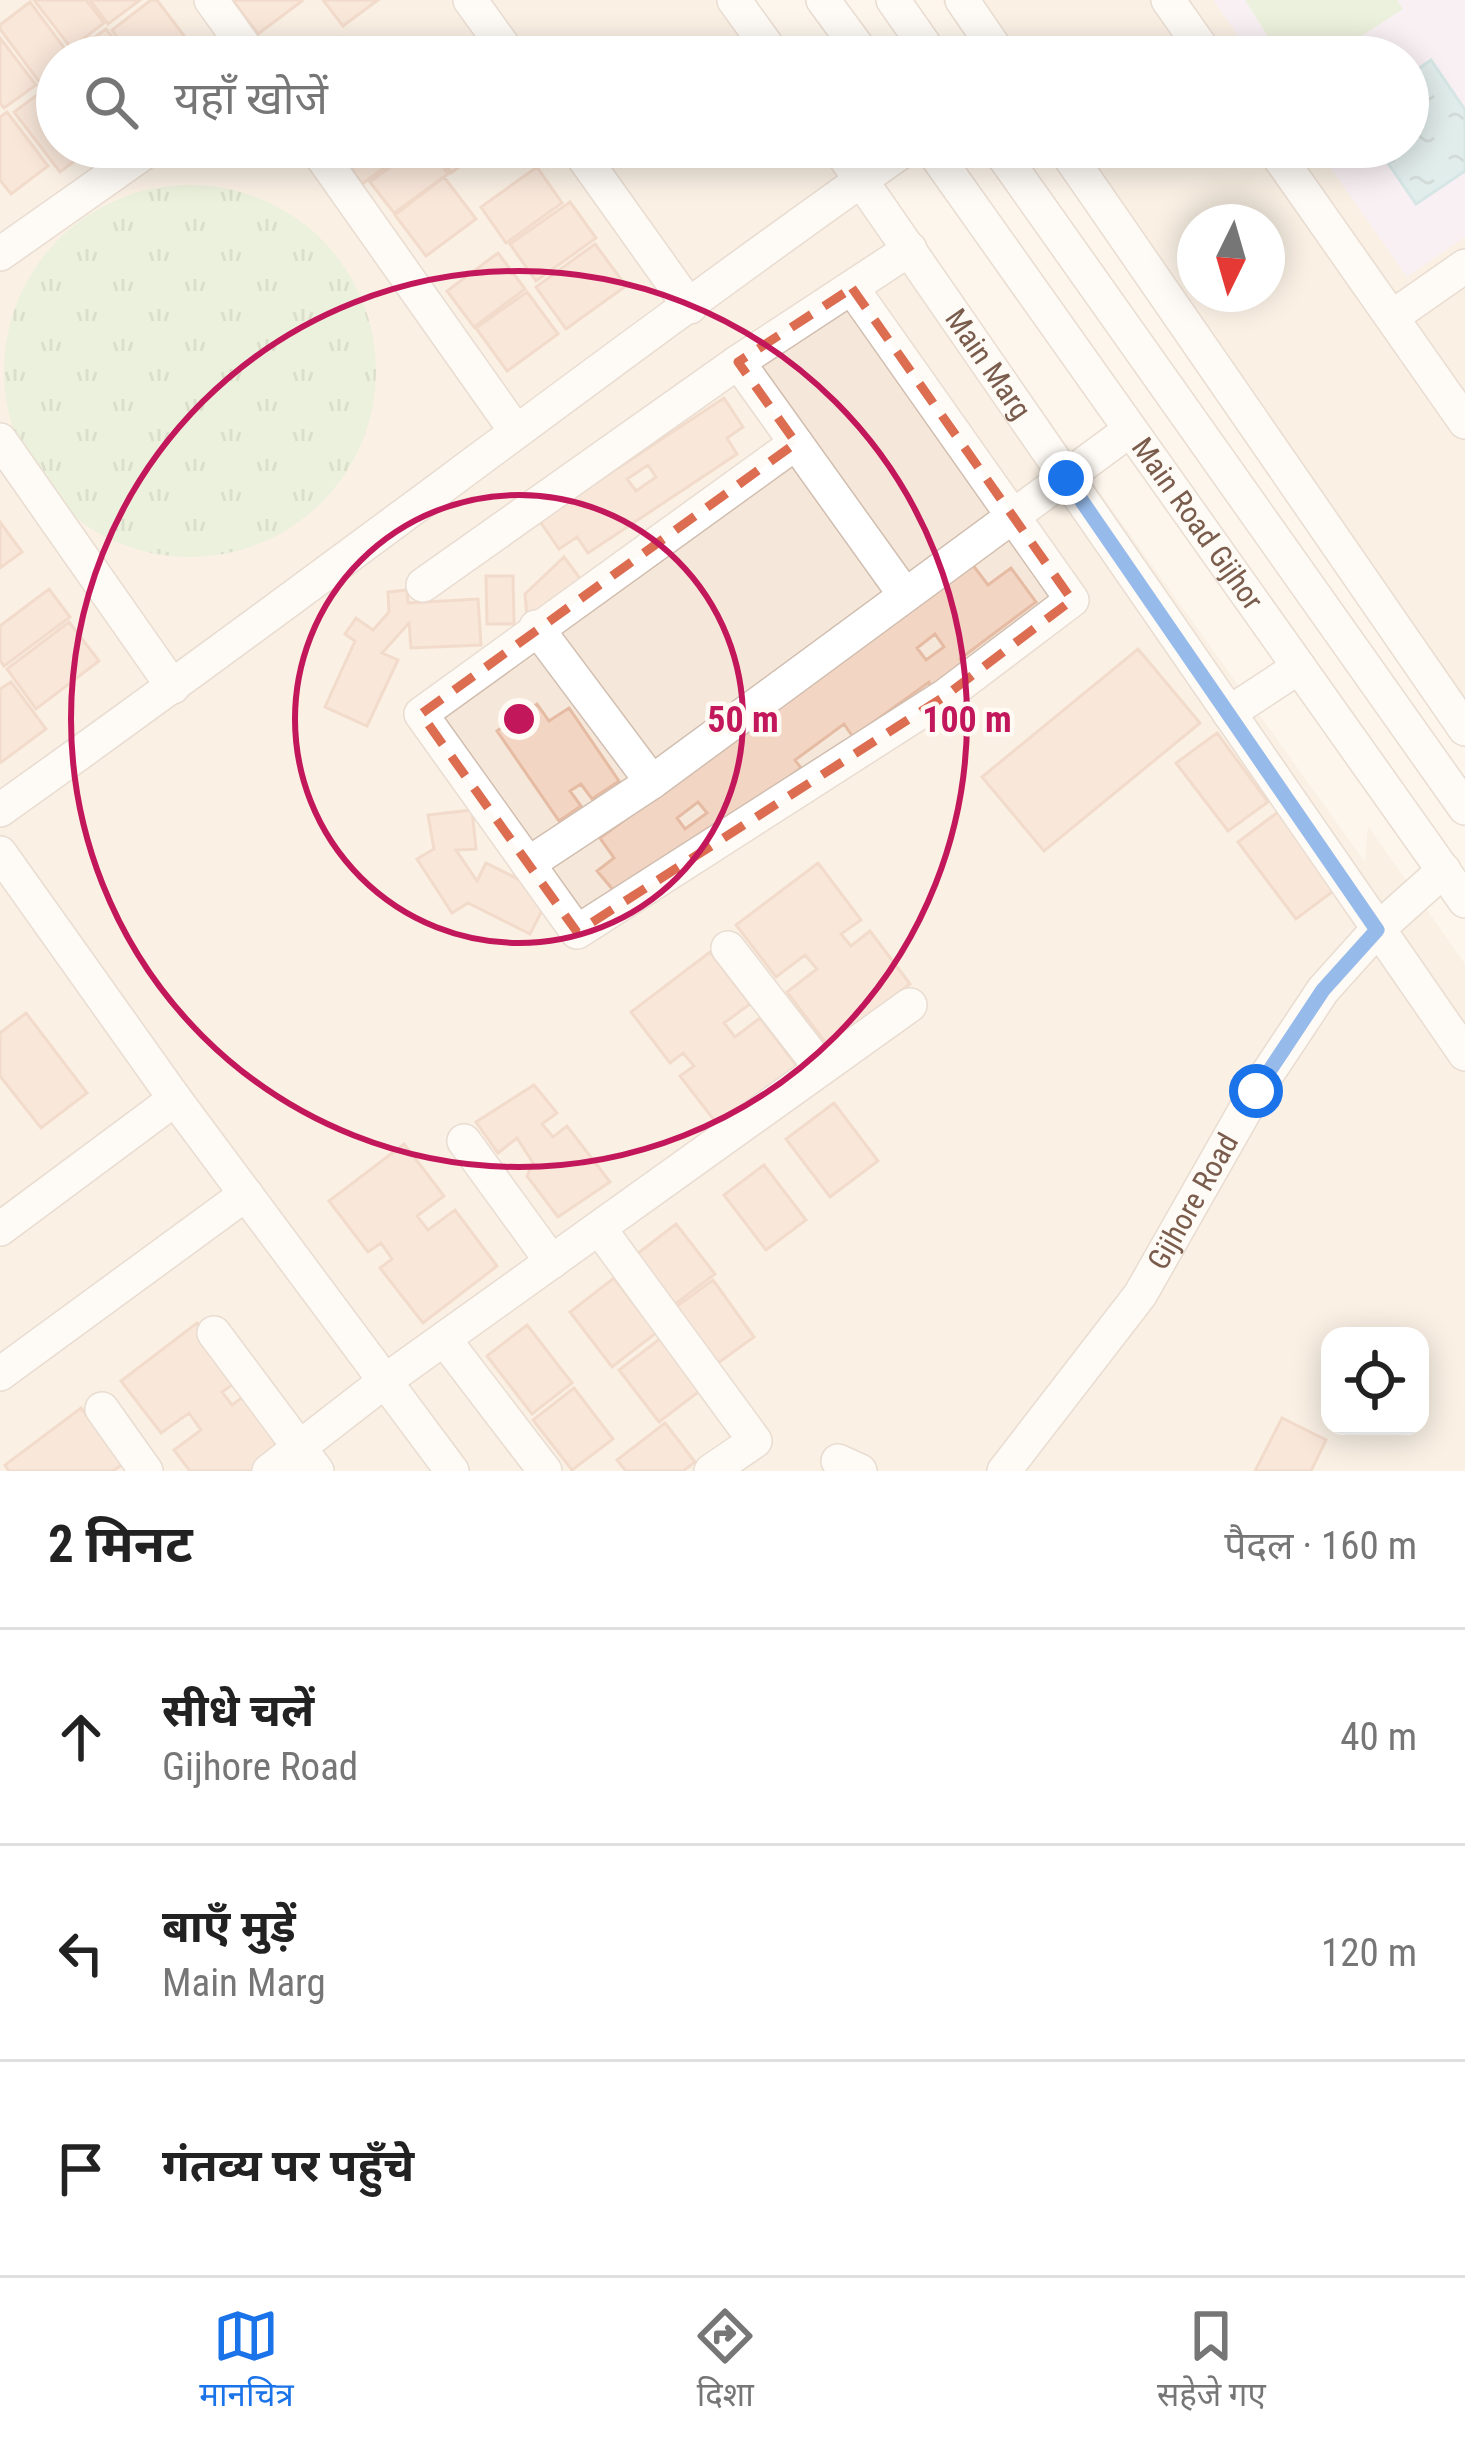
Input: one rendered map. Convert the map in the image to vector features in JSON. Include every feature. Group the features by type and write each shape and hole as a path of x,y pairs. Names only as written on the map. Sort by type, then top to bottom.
{"street":[{"path":"211,0 237,36"},
{"path":"470,0 496,36"},
{"path":"734,0 760,36"},
{"path":"824,0 850,36"},
{"path":"893,0 918,36"},
{"path":"962,0 987,36"},
{"path":"1168,0 1193,36"},
{"path":"0,254 122,168"},
{"path":"330,168 515,430"},
{"path":"590,168 690,308"},
{"name":"Main Marg","path":"853,168 1465,1054"},
{"path":"0,810 879,168"},
{"name":"Main Road Gijhor","path":"945,168 1465,902"},
{"name":"Main Road Gijhor","path":"1012,168 1465,808"},
{"path":"1078,168 1465,729"},
{"path":"1287,168 1465,422"},
{"path":"423,585 738,362 910,249"},
{"path":"1392,317 1465,266"},
{"path":"796,443 421,714 577,932 945,696 1072,600 852,288"},
{"path":"738,362 905,596"},
{"path":"528,864 652,782 1130,430"},
{"path":"0,440 173,687"},
{"path":"536,627 652,782"},
{"path":"1228,713 1299,667"},
{"path":"0,853 452,1471"},
{"name":"Gijhore Road","path":"1004,1471 1140,1295 1256,1091 1323,990 1377,930 1444,870"},
{"path":"728,948 821,1068"},
{"path":"269,1471 309,1459 385,1381 910,1005"},
{"path":"0,1229 176,1099"},
{"path":"464,1141 552,1262"},
{"path":"0,1373 246,1194"},
{"path":"599,1228 755,1441 711,1471"},
{"path":"214,1334 309,1459"},
{"path":"444,1339 545,1471"},
{"path":"102,1409 146,1471"}],"highlighted area":[{"path":"852,288 1072,600 945,696 577,932 421,714 796,443 738,362"}],"shaded area":[{"path":"0,0 747,0 773,36 36,36 36,168 867,168 1365,862 1368,826 1465,964 1465,1471 0,1471"},
{"path":"941,0 1465,0 1465,749 1059,168 1429,168 1429,36 966,36"},
{"path":"1213,0 1465,0 1465,237 1407,277 1331,168 1429,168 1429,36 1238,36"}],"green space":[{"path":"1245,0 1397,0 1403,9 1361,36 1268,36"},
{"path":"190,185 261,199 293,216 321,240 345,268 362,300 376,371 362,442 345,474 321,502 293,526 261,543 190,557 119,543 87,526 59,502 35,474 18,442 4,371 18,300 35,268 59,240 87,216 119,199"}],"water":[{"path":"1429,61 1465,110 1465,171 1416,204 1391,168 1429,168"}],"building":[{"path":"34,0 86,0 104,23 87,36 62,36"},
{"path":"90,0 140,0 108,24"},
{"path":"157,0 184,36 116,36 112,30"},
{"path":"323,0 378,0 343,26"},
{"path":"302,1 258,34 234,2"},
{"path":"30,2 55,36 36,36 36,78 0,29"},
{"path":"0,38 36,85 4,108 0,103"},
{"path":"36,96 36,141 14,112"},
{"path":"7,112 36,150 36,168 45,168 11,194 0,180 0,117"},
{"path":"351,168 384,168 362,184"},
{"path":"389,168 444,168 448,174 394,213 370,182"},
{"path":"536,168 562,203 506,243 481,207"},
{"path":"444,177 476,219 426,256 395,215"},
{"path":"570,202 596,238 536,281 510,244"},
{"path":"595,244 626,286 566,329 536,287"},
{"path":"498,253 525,289 474,327 447,291"},
{"path":"527,292 558,334 507,371 476,328"},
{"path":"724,398 743,427 727,438 737,454 588,553 577,537 559,549 539,520","holes":["648,465 656,477 636,491 627,479"]},
{"path":"0,522 22,552 0,568"},
{"path":"564,557 585,585 527,617 525,594"},
{"path":"972,564 988,585 1011,568 1036,602 960,659 966,670 934,695 929,682 853,737 844,724 795,760 801,768 723,826 708,828 614,891 597,871 614,858 600,838","holes":["935,634 944,647 926,660 917,648","698,802 707,813 685,829 677,818"]},
{"path":"486,576 513,576 514,624 487,624"},
{"path":"49,589 70,617 4,666 0,626"},
{"path":"407,590 408,603 478,599 481,645 411,648 409,623 382,653 398,660 367,726 325,707 355,641 345,634 356,618 373,630 389,612 388,592"},
{"path":"69,622 99,661 36,709 7,669"},
{"path":"1138,649 1200,723 1044,851 982,777"},
{"path":"11,682 46,729 0,763 0,689"},
{"path":"537,704 549,721 569,708 619,781 592,799 581,784 570,791 581,806 559,821 497,731"},
{"path":"1217,733 1268,802 1228,831 1176,763"},
{"path":"472,810 476,849 456,850 477,881 486,863 550,895 530,934 468,903 452,913 417,859 434,849 428,815"},
{"path":"1278,812 1336,889 1296,919 1238,842"},
{"path":"818,863 861,920 841,934 851,946 870,931 910,984 828,1046 787,992 817,969 805,955 776,977 736,925"},
{"path":"710,952 750,1004 724,1023 735,1037 760,1018 800,1070 721,1129 680,1076 694,1066 683,1053 670,1063 631,1012"},
{"path":"26,1013 87,1093 41,1128 0,1076 0,1033"},
{"path":"534,1085 557,1113 542,1124 553,1137 567,1126 610,1182 558,1217 527,1176 533,1163 517,1138 498,1153 476,1122"},
{"path":"834,1103 878,1161 830,1197 786,1139"},
{"path":"404,1144 444,1196 417,1216 428,1230 455,1210 497,1266 423,1323 380,1268 392,1259 381,1243 368,1252 329,1201"},
{"path":"764,1165 806,1220 766,1250 724,1195"},
{"path":"676,1224 715,1274 675,1304 637,1254"},
{"path":"614,1278 656,1333 612,1367 570,1312"},
{"path":"713,1280 754,1337 714,1366 673,1309"},
{"path":"197,1323 240,1379 222,1392 232,1405 250,1392 290,1445 256,1471 190,1471 174,1450 201,1430 189,1413 161,1433 121,1381"},
{"path":"527,1325 572,1383 532,1414 487,1356"},
{"path":"661,1338 701,1390 659,1422 619,1370"},
{"path":"574,1388 613,1439 572,1470 533,1420"},
{"path":"81,1408 123,1464 113,1471 9,1471 5,1465"},
{"path":"1282,1418 1326,1440 1311,1471 1255,1471"},
{"path":"665,1423 695,1462 683,1471 626,1471 617,1460"}],"route":[{"path":"1066,478 1377,930 1323,990 1256,1091"}]}
